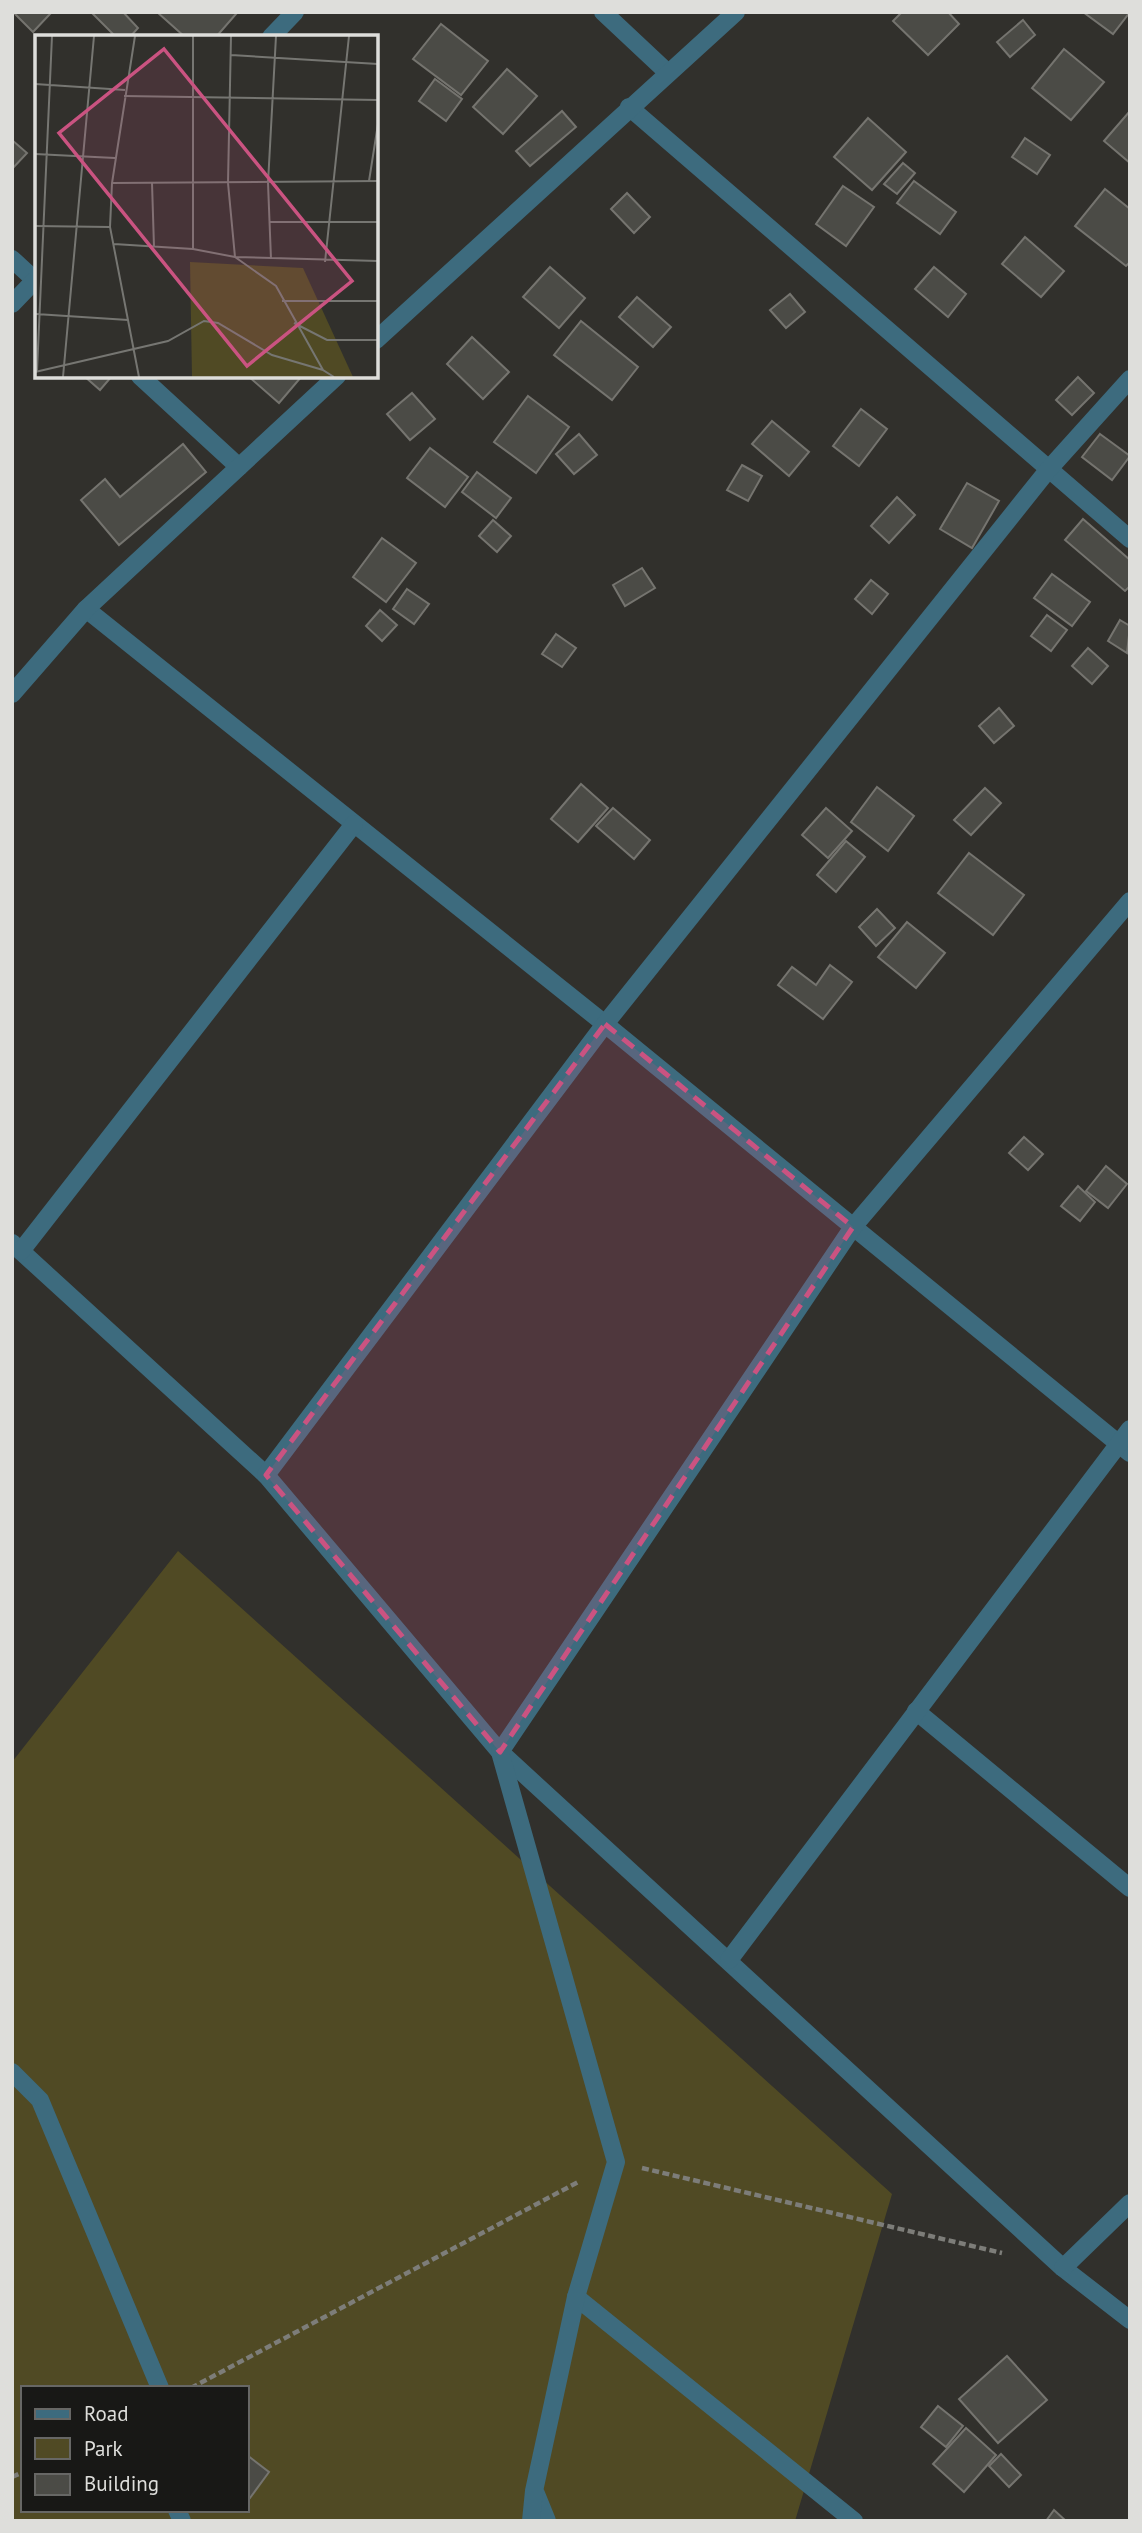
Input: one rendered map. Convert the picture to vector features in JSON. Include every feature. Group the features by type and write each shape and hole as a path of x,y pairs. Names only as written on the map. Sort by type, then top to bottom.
{"street":[{"path":"273,35 295,12"},
{"path":"603,12 667,72"},
{"path":"378,338 667,72 736,12"},
{"path":"629,107 1130,539"},
{"path":"12,259 35,279"},
{"path":"12,304 35,281"},
{"path":"142,378 239,467"},
{"path":"12,694 86,609 336,378"},
{"path":"266,1475 605,1024 1048,470 1130,379"},
{"path":"86,609 605,1024 1124,1448"},
{"path":"354,824 16,1247 266,1475 500,1752 1063,2268 1130,2320"},
{"path":"531,2521 534,2491 576,2297 616,2162 500,1752 853,1227 1130,901"},
{"path":"729,1960 916,1711 1124,1448 1130,1429"},
{"path":"916,1711 1130,1888"},
{"path":"12,2072 40,2100 159,2386"},
{"path":"1063,2268 1130,2203"},
{"path":"576,2297 853,2521"},
{"path":"534,2491 547,2521"}],"highlighted area":[{"path":"605,1024 853,1227 500,1752 266,1475"}],"green space":[{"path":"178,1551 892,2194 795,2521 12,2521 12,1762"}],"building":[{"path":"13,12 48,12 50,14 33,32"},
{"path":"91,12 123,12 138,28 132,35 114,35"},
{"path":"157,12 236,14 218,35 183,35"},
{"path":"902,12 948,12 959,24 928,55 893,21"},
{"path":"1083,12 1130,12 1113,34"},
{"path":"1023,20 1035,35 1010,57 997,42"},
{"path":"441,24 488,61 461,95 413,59"},
{"path":"1064,49 1104,82 1071,120 1032,88"},
{"path":"507,69 537,96 503,134 473,107"},
{"path":"435,79 462,99 446,121 419,101"},
{"path":"562,111 576,127 530,166 516,151"},
{"path":"1130,111 1130,163 1104,141"},
{"path":"868,118 906,152 872,190 834,157"},
{"path":"1025,138 1050,155 1037,174 1012,157"},
{"path":"12,140 27,153 12,169"},
{"path":"903,163 915,173 897,194 884,184"},
{"path":"914,181 956,212 940,234 897,203"},
{"path":"843,186 874,207 846,246 816,224"},
{"path":"1105,189 1130,209 1130,262 1126,266 1075,226"},
{"path":"627,193 650,217 634,233 611,209"},
{"path":"1025,237 1064,271 1041,297 1002,264"},
{"path":"550,267 585,298 559,328 523,297"},
{"path":"934,267 966,294 948,317 915,289"},
{"path":"790,294 805,312 786,328 770,310"},
{"path":"637,297 671,327 653,347 619,317"},
{"path":"581,321 638,367 612,400 554,355"},
{"path":"472,337 509,372 483,399 447,364"},
{"path":"1078,377 1094,393 1072,415 1056,400"},
{"path":"86,378 110,378 100,390"},
{"path":"250,378 300,378 279,403"},
{"path":"412,393 435,419 410,440 387,414"},
{"path":"528,396 569,427 536,473 494,442"},
{"path":"861,409 887,429 859,466 833,446"},
{"path":"772,421 809,452 789,476 752,444"},
{"path":"579,434 597,455 574,474 556,454"},
{"path":"1100,434 1130,456 1112,480 1082,457"},
{"path":"183,444 206,472 119,545 81,500 105,479 120,497"},
{"path":"430,448 468,477 445,507 407,478"},
{"path":"742,465 762,476 748,501 727,490"},
{"path":"477,472 511,498 496,518 462,492"},
{"path":"967,483 999,501 972,548 940,529"},
{"path":"897,497 915,515 889,543 871,526"},
{"path":"1083,519 1130,560 1130,586 1125,591 1065,540"},
{"path":"493,520 511,536 497,552 479,536"},
{"path":"382,538 416,563 386,602 353,577"},
{"path":"642,568 655,588 625,606 613,585"},
{"path":"1052,574 1090,602 1072,626 1034,598"},
{"path":"871,580 888,594 872,614 855,599"},
{"path":"407,589 429,604 414,624 393,609"},
{"path":"380,610 397,625 382,641 366,626"},
{"path":"1047,615 1067,630 1051,651 1031,636"},
{"path":"1120,620 1130,626 1127,653 1108,641"},
{"path":"556,634 576,648 562,667 542,654"},
{"path":"1088,648 1108,666 1092,684 1072,666"},
{"path":"999,708 1014,726 994,743 979,726"},
{"path":"581,784 608,808 578,842 551,819"},
{"path":"877,787 914,816 888,851 851,822"},
{"path":"985,788 1001,803 971,835 954,820"},
{"path":"613,808 650,840 634,859 596,826"},
{"path":"826,808 852,831 828,858 802,835"},
{"path":"846,841 865,857 836,892 817,875"},
{"path":"969,853 1024,895 993,935 938,893"},
{"path":"877,909 895,928 876,946 859,927"},
{"path":"907,922 945,953 916,988 878,957"},
{"path":"830,965 852,982 823,1019 778,985 792,967 816,985"},
{"path":"1024,1137 1043,1154 1028,1170 1009,1153"},
{"path":"1106,1166 1127,1184 1108,1208 1086,1191"},
{"path":"1078,1186 1095,1202 1080,1221 1061,1206"},
{"path":"1007,2356 1047,2400 998,2443 959,2399"},
{"path":"938,2406 963,2426 946,2447 921,2427"},
{"path":"966,2428 996,2455 964,2492 933,2464"},
{"path":"1001,2454 1021,2475 1009,2487 989,2466"},
{"path":"248,2456 269,2472 250,2498 248,2497"},
{"path":"1054,2510 1066,2521 1046,2521"}]}
